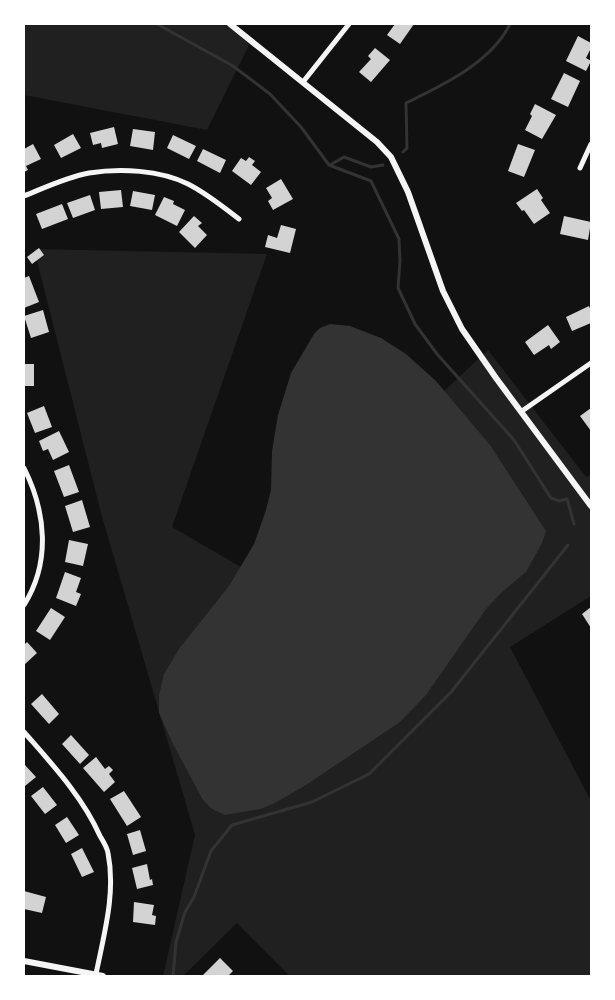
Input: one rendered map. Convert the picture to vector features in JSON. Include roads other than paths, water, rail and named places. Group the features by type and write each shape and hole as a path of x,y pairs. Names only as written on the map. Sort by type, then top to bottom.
{"street":[{"path":"230,24 377,142 391,156 408,192 443,291 458,321 496,378 591,506"},
{"path":"303,82 349,24"},
{"path":"580,168 591,144"},
{"path":"24,196 88,174 120,170 154,174 187,183 210,197 239,219"},
{"path":"522,411 591,363"},
{"path":"24,468 33,486 40,510 43,530 42,554 37,578 24,605"},
{"path":"24,732 85,810 94,823 108,852 111,882 109,912 96,974"},
{"path":"24,961 103,976"}],"waterway":[{"path":"157,24 233,66 270,94 301,127 329,165 371,181 399,239 398,288 415,324 437,354 514,440 551,498 559,501 567,499 574,524"},
{"path":"403,152 407,148 406,103 450,80 479,61 502,38 510,24"},
{"path":"330,165 344,157 371,167 383,165"},
{"path":"173,976 176,942 185,912 194,897 211,851 232,825 312,802 369,774 451,692 568,545"}]}
